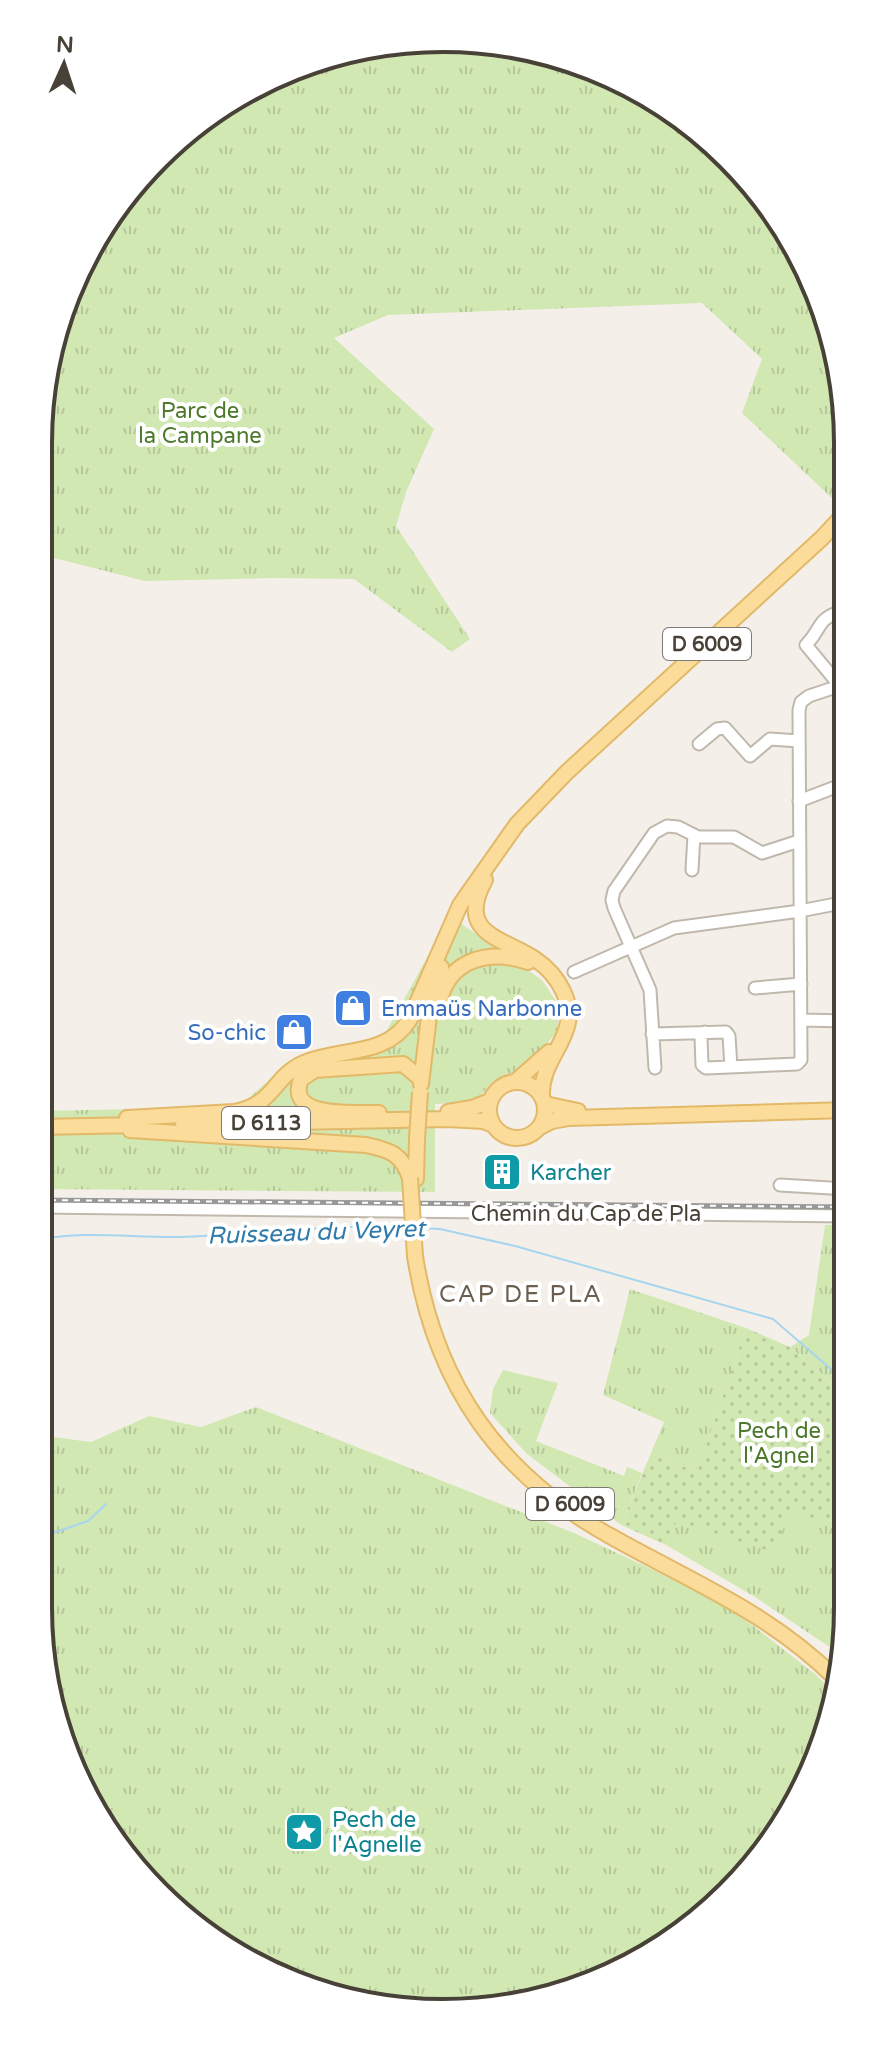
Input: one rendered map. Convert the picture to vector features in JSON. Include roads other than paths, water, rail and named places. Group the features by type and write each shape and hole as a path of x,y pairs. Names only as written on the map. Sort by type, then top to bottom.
{"main road":[{"name":"D 6009","path":"828,1672 804,1649 751,1611 572,1514 518,1470 467,1405 439,1349 421,1293 413,1178 429,1016 454,928 476,883 517,824 567,772 834,525"},
{"path":"540,1127 544,1120 543,1073 562,1043 567,1025 564,993 549,970 484,930 476,905 481,888 510,842 567,772"},
{"path":"127,1118 251,1109 303,1063 369,1048 393,1039 410,1019 460,905 476,883"},
{"path":"420,1086 441,995 455,970 471,961 492,956 524,960 549,970"},
{"path":"567,1025 544,1057 515,1082 499,1088 490,1101 493,1125 499,1132 513,1138 530,1136 552,1121 569,1118 834,1110"},
{"path":"409,1114 319,1111 303,1102 298,1085 306,1074 315,1070 403,1064 420,1086"},
{"path":"515,1082 530,1085 544,1100 573,1111 786,1112"},
{"name":"D 6113","path":"52,1123 127,1118 409,1114 457,1111 490,1101"},
{"name":"D 6113","path":"52,1125 448,1119 483,1121 493,1125"},
{"path":"70,1126 366,1145 392,1151 402,1159 413,1178"},
{"name":"D 6009","path":"417,1256 434,1320 454,1368 481,1412 522,1465 554,1493 614,1531 755,1607 798,1637 830,1665"}],"street":[{"path":"834,613 820,622 815,636 806,645 834,675"},
{"path":"705,1032 701,1037 702,1065 706,1068 797,1064 801,1060 801,702 834,688"},
{"path":"699,744 717,729 725,728 750,756 770,739 799,741"},
{"path":"799,801 834,788"},
{"path":"655,1068 650,990 614,908 614,891 654,833 667,826 678,827 694,835 734,837 762,853 799,841"},
{"path":"692,870 694,835"},
{"path":"574,972 674,928 834,904"},
{"path":"755,988 801,984"},
{"path":"803,1020 834,1021"},
{"path":"652,1034 726,1032 729,1036 731,1067"},
{"path":"780,1185 834,1188"},
{"name":"Chemin du Cap de Pla","path":"52,1207 834,1216"}],"waterway":[{"name":"Ruisseau du Veyret","path":"52,1238 73,1235 179,1237 351,1227 408,1227"},
{"name":"Ruisseau du Veyret","path":"418,1228 440,1229 515,1246 773,1319 834,1372"},
{"path":"52,1533 88,1521 106,1504"}],"railway":[{"path":"52,1200 834,1207"}],"place":[{"name":"Emmaüs Narbonne","path":"353,1008"},
{"name":"So-chic","path":"294,1032"},
{"name":"Karcher","path":"502,1172"},
{"name":"Pech de l'Agnelle","path":"304,1832"}],"district":[{"name":"CAP DE PLA","path":"521,1294"}],"park label":[{"name":"Parc de la Campane","path":"200,422"},
{"name":"Pech de l'Agnel","path":"779,1442"}]}
